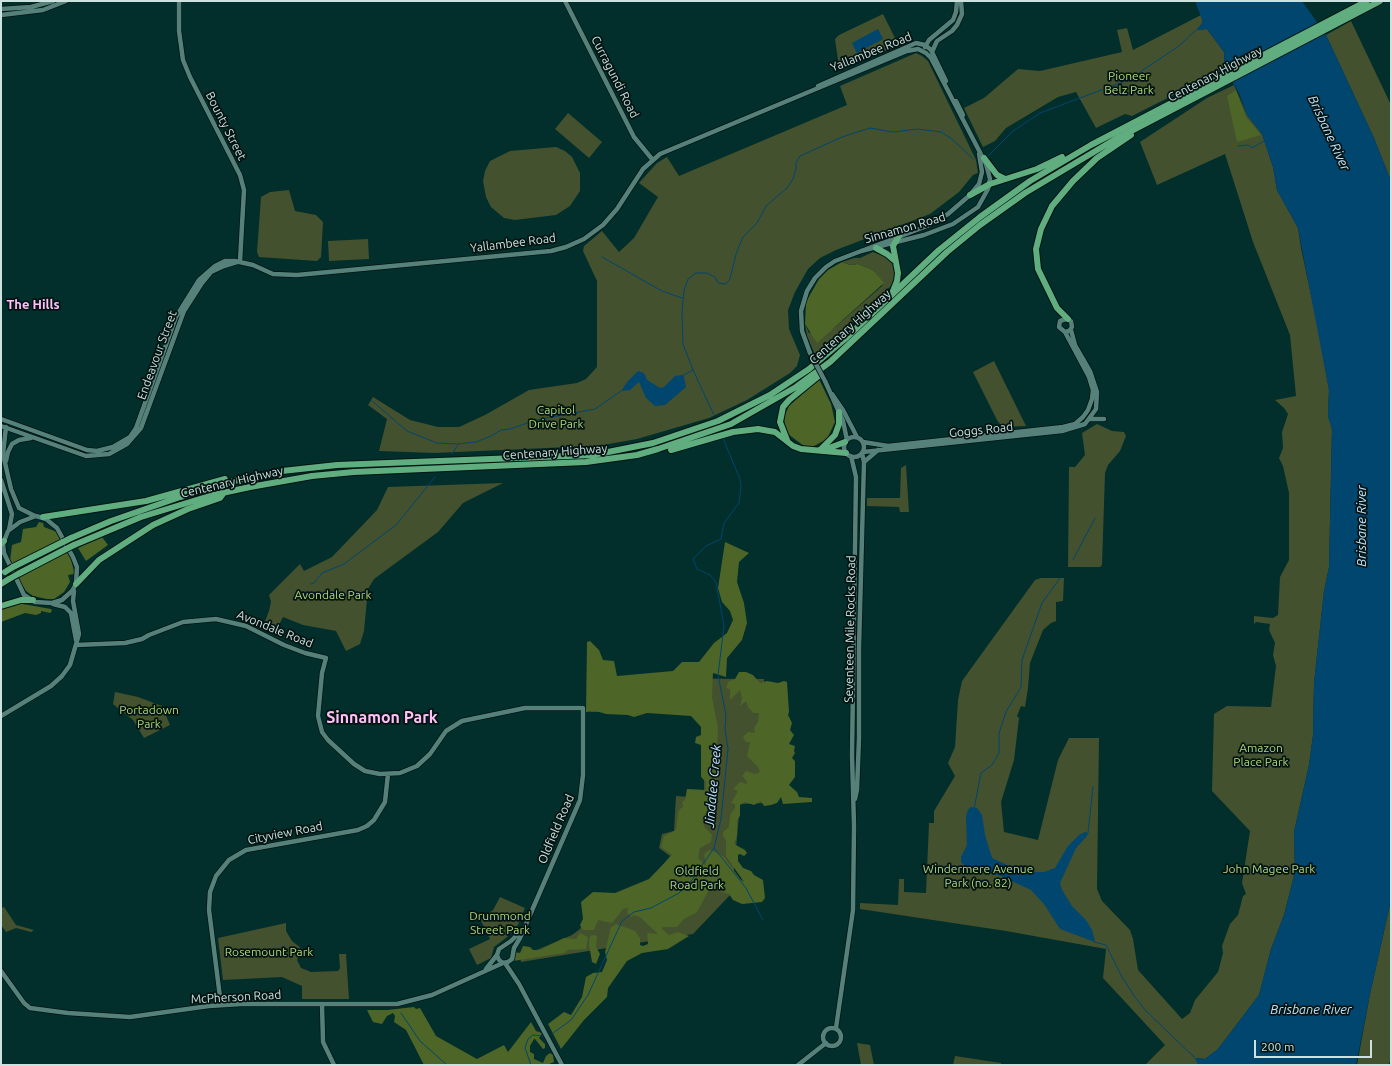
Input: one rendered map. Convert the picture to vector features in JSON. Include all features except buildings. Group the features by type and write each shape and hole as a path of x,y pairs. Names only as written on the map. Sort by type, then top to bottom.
{"highway":[{"name":"Centenary Highway","path":"1340,18 1367,1"},
{"name":"Centenary Highway","path":"3,573 71,538 160,504 253,476 337,465 587,455 653,443 718,421 782,388 833,350 939,250 980,217 1030,181 1091,145 1208,87 1340,18 1380,1"},
{"name":"Centenary Highway","path":"1,584 66,548 141,517 224,493 276,482 333,474 586,462 637,455 731,424 796,387 830,362 928,269 980,225 1045,180 1208,87"},
{"path":"1068,319 1058,308 1038,269 1036,249 1041,229 1058,197 1076,177 1097,158 1135,132 1139,126"},
{"path":"970,195 990,184 1037,169 1081,146 1091,145"},
{"path":"984,158 998,176 1005,179"},
{"path":"893,292 898,278 892,252 894,243 899,236"},
{"path":"876,248 888,254 894,260"},
{"path":"789,443 781,426 780,419 783,407 789,400 826,370 830,362"},
{"path":"822,450 835,436 839,424 839,412"},
{"path":"658,449 663,452 733,432 751,429 770,430 801,449 822,450 848,454"},
{"path":"822,450 846,441"},
{"path":"40,517 118,506 162,497 245,475 253,476"},
{"path":"75,585 99,560 153,525 188,509 220,498 224,493"},
{"path":"1,606 15,601 32,600"}],"main road":[{"path":"1,9 31,7 53,1"},
{"path":"1,15 35,11 66,1"},
{"name":"Bounty Street","path":"178,1 179,31 183,60 190,77 240,176 244,190 240,262"},
{"name":"Curragundi Road","path":"565,1 634,137 652,159"},
{"path":"926,53 926,46 953,20 956,12 957,1"},
{"path":"926,46 956,26 962,10 961,1"},
{"path":"953,20 959,21"},
{"path":"953,20 956,26"},
{"path":"932,52 934,46 943,36"},
{"name":"Yallambee Road","path":"809,91 831,79 914,44 926,46 932,52 967,128"},
{"name":"Yallambee Road","path":"240,262 273,274 292,276 558,249 584,239 603,225 617,209 643,169 652,159 664,152 907,51 918,50 926,53 931,58 949,90"},
{"name":"Sinnamon Road","path":"861,251 940,229 959,220 980,205 986,196 990,184 989,170 967,128"},
{"name":"Sinnamon Road","path":"846,441 844,425 839,412 804,338 801,317 807,291 815,278 826,267 841,258 937,221 970,195 979,184 982,172 976,146"},
{"name":"Endeavour Street","path":"2,419 87,450 103,450 124,441 138,424 176,317 199,280 208,270 220,263 231,261 240,262"},
{"name":"Endeavour Street","path":"4,427 86,456 109,454 127,444 141,428 184,311 202,282 211,272 224,266 240,262"},
{"path":"1071,330 1065,332 1060,329 1059,323 1062,320 1068,319 1072,323 1071,330 1075,345 1087,366 1095,386 1098,401 1095,412 1090,420"},
{"name":"Goggs Road","path":"863,442 888,446 1063,427 1077,422 1088,410 1093,394 1091,381 1065,332"},
{"name":"Sinnamon Road","path":"830,392 841,406 857,437"},
{"path":"1,716 57,681 70,665 77,643 78,630 72,598 77,568 67,543 57,528 40,517 19,508 6,471 3,446 4,427 2,419"},
{"path":"1090,420 1104,419"},
{"name":"Goggs Road","path":"863,452 1062,431 1078,427 1090,420"},
{"path":"4,427 8,421"},
{"path":"852,437 857,437 863,442 863,452 857,456 848,454 844,447 846,441 852,437"},
{"path":"6,471 8,452 12,444 18,440 33,438"},
{"path":"864,462 878,450"},
{"name":"Seventeen Mile Rocks Road","path":"853,805 857,790 859,761 859,640 864,462 863,452"},
{"name":"Seventeen Mile Rocks Road","path":"836,1028 853,910 852,763 856,477 848,454"},
{"path":"1,480 12,514 8,531 2,542 7,562 22,592 32,600 42,603 52,603 65,607 71,613 77,643"},
{"path":"8,531 20,522 40,517"},
{"path":"52,603 66,598 75,585"},
{"name":"Avondale Road","path":"77,643 126,643 142,639 183,622 216,619 246,626 284,645 305,653 326,658 322,673 318,716 322,732 328,740 354,764 365,771 388,774"},
{"name":"Oldfield Road","path":"388,774 400,773 417,766 430,754 446,731 462,721 530,708 584,708 583,775 580,800 513,951"},
{"name":"Cityview Road","path":"221,1005 210,910 210,892 216,876 229,860 246,850 358,830 367,826 374,820 385,802 388,774"},
{"name":"Oldfield Road","path":"503,946 523,929"},
{"path":"485,970 503,946 509,947 513,951 513,957 506,962"},
{"path":"497,956 499,960 506,962 562,1065"},
{"name":"McPherson Road","path":"1,971 24,1003 37,1010 130,1017 221,1005 383,1004 411,1001 432,995 485,970 506,962"},
{"path":"322,1004 323,1042 334,1065"},
{"path":"829,1028 836,1028 841,1034 840,1042 833,1046 826,1043 823,1037 825,1032 829,1028"},
{"path":"798,1065 826,1043"}],"green space":[{"path":"883,14 899,46 843,69 841,68 838,60 835,39 839,35"},
{"name":"Pioneer Belz Park","path":"1201,15 1203,22 1197,30 1207,29 1224,52 1225,69 1132,116 1125,114 1096,128 1076,92 1058,97 1006,128 995,141 983,147 964,108 984,98 1018,69 1040,71 1122,52 1117,30 1127,28 1133,50"},
{"path":"1351,21 1391,105 1391,181 1374,138 1326,35"},
{"name":"Capitol Drive Park","path":"916,53 928,61 976,160 978,173 973,175 959,192 930,214 836,250 820,258 808,269 795,292 788,310 789,329 800,355 797,366 790,373 747,400 709,418 637,439 592,447 435,453 379,451 387,419 368,405 373,397 410,420 438,427 459,427 485,415 529,390 577,383 586,379 597,367 597,281 583,251 584,246 602,231 619,252 634,238 658,197 639,183 657,163 667,157 679,176 847,105 840,86"},
{"path":"1234,85 1247,115 1262,134 1273,167 1277,190 1298,228 1316,318 1329,390 1328,416 1332,429 1329,567 1324,591 1314,683 1313,735 1309,765 1294,832 1295,872 1284,915 1271,949 1259,995 1218,1049 1205,1059 1196,1058 1198,1065 1145,1065 1165,1045 1103,978 1106,949 1006,931 860,909 860,903 898,905 899,879 904,879 904,892 926,893 929,823 934,823 934,811 955,776 948,763 955,747 958,700 962,681 1035,580 1041,578 1064,578 1063,601 1056,602 1056,621 1051,623 1043,630 1030,663 1025,707 1021,706 1017,716 1019,718 1014,760 1001,802 1004,832 1038,840 1058,760 1069,738 1099,738 1097,889 1102,901 1130,930 1138,970 1182,1019 1190,1013 1195,1000 1218,972 1223,953 1222,946 1230,924 1238,915 1243,896 1246,894 1242,883 1250,831 1212,791 1214,714 1227,706 1271,707 1276,666 1273,655 1275,643 1269,630 1270,624 1256,622 1254,624 1254,616 1273,618 1278,615 1280,577 1289,560 1289,493 1283,466 1279,458 1283,448 1282,432 1288,414 1275,400 1296,396 1290,335 1253,242 1225,154 1157,185 1140,142 1207,98"},
{"path":"1236,90 1246,117 1261,135 1237,142 1227,96"},
{"path":"568,113 602,142 589,158 555,129"},
{"path":"556,147 565,151 572,157 580,173 580,191 570,206 556,215 515,220 504,218 491,207 486,197 483,181 485,171 490,161 510,151"},
{"path":"289,190 295,211 316,215 323,222 321,257 317,261 259,257 257,252 261,197 270,192"},
{"path":"368,239 369,259 329,261 328,241"},
{"path":"873,252 886,257 892,262 895,275 893,284 816,357 807,336 805,324 809,333 835,327 882,286 883,283 873,270 858,264 850,265 842,262 854,258 860,258"},
{"path":"842,262 850,265 858,264 873,270 884,283 817,343 805,324 806,302 819,279 828,270"},
{"path":"994,361 1026,426 1002,427 973,372"},
{"path":"819,379 831,404 835,422 827,439 814,446 804,446 788,434 785,429 784,417 789,406"},
{"path":"1097,424 1112,431 1124,432 1126,436 1120,451 1108,465 1105,473 1102,565 1100,567 1068,567 1069,467 1075,467 1085,455 1082,433"},
{"path":"906,465 909,512 900,512 899,507 867,506 867,498 900,498 901,468"},
{"name":"Avondale Park","path":"503,483 463,503 438,532 374,579 368,589 364,631 360,644 346,651 336,631 303,625 283,617 275,633 264,628 271,602 269,595 300,564 304,571 332,557 377,510 388,487"},
{"path":"39,522 43,523 44,527 57,532 63,539 12,565 10,561 12,545 21,542 23,529 36,527"},
{"path":"102,537 108,545 86,561 78,548"},
{"path":"725,542 749,553 739,562 737,582 744,603 747,623 742,640 727,658 726,677 713,673 712,697 718,728 715,798 702,820 704,826 712,835 711,842 700,848 698,858 706,866 704,854 709,850 715,852 724,857 740,879 744,882 726,856 726,840 723,836 723,832 729,827 730,815 735,808 735,804 731,803 738,791 733,789 740,782 747,784 746,780 742,776 746,771 755,774 760,772 758,767 747,756 750,742 746,742 743,737 748,732 755,733 754,728 758,722 759,713 753,713 748,707 746,701 740,706 742,698 740,690 730,700 730,689 726,688 728,682 735,679 739,672 746,672 753,675 760,683 767,681 778,683 784,681 787,682 788,715 792,723 790,730 794,735 789,744 795,746 795,753 792,758 795,761 795,777 789,785 797,792 799,797 812,798 812,802 783,804 781,797 777,803 771,805 764,806 761,801 754,805 745,802 740,805 740,816 737,820 737,835 734,844 745,850 747,853 744,856 740,854 738,855 738,861 743,868 751,871 754,875 763,880 765,898 762,902 742,904 733,900 729,894 716,890 709,890 697,912 684,919 677,927 663,927 662,929 669,935 678,932 689,936 668,949 642,953 627,961 608,988 607,997 584,1020 561,1049 548,1024 564,1012 571,1015 582,997 586,977 593,973 602,972 607,960 605,952 611,927 616,924 635,931 640,938 640,945 643,946 648,944 647,933 658,934 640,917 634,915 631,917 627,913 628,908 623,909 612,923 598,920 594,930 583,930 580,925 583,919 581,902 593,892 615,893 649,879 672,855 661,847 664,836 676,830 678,813 683,807 682,802 685,800 687,789 706,790 706,782 701,777 701,745 695,743 696,737 701,735 701,727 691,716 647,713 634,717 628,715 606,714 596,711 586,712 587,642 590,641 599,650 603,660 614,661 617,676 673,671 682,662 699,662 714,643 727,633 733,620 730,611 722,602 718,588"},
{"path":"66,552 70,556 74,574 68,575 70,582 64,592 54,599 47,599 33,596 26,591 18,578"},
{"path":"17,603 51,609 52,611 50,613 41,611 41,613 36,615 25,613 1,622 1,608"},
{"name":"Oldfield Road Park","path":"591,678 764,679 767,803 740,804 732,893 693,934 521,962 520,957 572,935 580,929 585,917 608,897 652,879 670,856 659,848 662,834 674,831 676,796 704,798 704,727 694,712 591,712"},
{"name":"Portadown Park","path":"115,692 138,697 162,706 170,725 144,738 133,720 113,704"},
{"name":"Drummond Street Park","path":"500,897 525,908 518,925 507,937 494,947 491,958 477,965 469,949 490,939 480,919 493,910"},
{"path":"1391,900 1391,1060 1388,1065 1357,1065 1370,994"},
{"path":"4,907 16,925 34,930 31,932 16,928 6,932 1,925 1,908"},
{"name":"Rosemount Park","path":"286,923 286,931 292,941 302,949 297,960 301,968 311,972 338,971 340,968 339,954 346,954 349,999 302,999 302,986 282,977 223,980 218,938"},
{"path":"580,933 588,937 586,949 568,950 564,953 513,961 514,952 520,953 523,946 530,947 533,950 540,950 564,938 576,939"},
{"path":"590,936 597,936 596,947 600,954 596,964 592,962 589,945"},
{"path":"414,1007 416,1009 420,1008 436,1036 477,1059 504,1045 508,1052 531,1022 536,1031 542,1033 539,1038 545,1044 545,1048 543,1049 534,1039 530,1046 530,1052 534,1054 534,1059 543,1063 546,1056 550,1053 553,1055 554,1062 547,1065 424,1065 406,1030 394,1022 395,1016 393,1013 387,1016 382,1024 373,1022 367,1010 387,1010"},
{"path":"857,1043 870,1045 874,1065 861,1065"},
{"path":"955,1056 1001,1063 1001,1065 953,1065"}],"water":[{"name":"Brisbane River","path":"1195,1 1302,1 1326,35 1374,138 1391,181 1391,900 1356,1065 1198,1065 1195,1058 1205,1059 1218,1049 1259,995 1271,949 1284,915 1295,872 1294,832 1309,765 1313,735 1314,683 1324,591 1329,567 1332,429 1328,416 1329,390 1298,228 1277,190 1273,167 1262,134 1247,115 1239,93 1225,69 1224,52 1207,29 1196,30 1203,22"},
{"path":"878,29 883,39 857,53 852,43"},
{"path":"638,371 644,373 647,380 660,388 664,387 675,376 682,375 684,377 686,387 665,405 655,406 646,398 639,382 630,390 621,391"},
{"path":"970,807 977,808 982,815 985,835 992,858 1009,866 1036,872 1044,872 1055,868 1068,846 1079,835 1085,832 1088,833 1076,848 1060,883 1062,890 1072,906 1086,920 1092,930 1095,942 1060,929 1044,904 1031,890 1001,876 966,867 961,862 961,857 967,845 966,819 967,812"}],"waterway":[{"name":"Jindalee Creek","path":"988,156 1013,131 1040,113 1128,80 1179,46 1196,30"},
{"name":"Jindalee Creek","path":"714,415 693,370 683,344 682,313 684,290 688,279 696,273 707,273 715,277 718,283 726,284 730,279 736,254 743,237 757,223 766,206 787,188 793,179 796,163 800,156 842,137 870,128 893,132 917,129 941,132 952,139 973,159"},
{"path":"1238,146 1248,145 1252,148 1264,141"},
{"path":"602,257 662,291 682,298"},
{"path":"682,376 693,370"},
{"path":"372,401 407,431 437,443 458,444 476,442 501,430 510,429 536,420 595,409 621,391"},
{"name":"Jindalee Creek","path":"553,1033 571,1020 588,995 622,921 634,912 651,908 679,893 692,880 714,848 721,819 728,749 725,729 726,715 718,675 724,626 716,582 710,575 697,569 693,559 706,546 721,539 724,523 739,503 741,486 740,479 723,438"},
{"path":"452,454 458,445"},
{"path":"311,584 314,583 322,573 344,564 396,525 435,477"},
{"path":"1073,560 1095,518"},
{"path":"974,809 981,773 992,765 999,753 999,733 1006,712 1021,687 1022,660 1042,603 1060,578"},
{"path":"1088,833 1093,787"},
{"path":"714,848 746,888 763,920"},
{"path":"1094,942 1106,945 1122,977 1145,1010 1195,1058"},
{"path":"401,1013 420,1041 447,1065"},
{"name":"Jindalee Creek","path":"531,1065 525,1048 528,1039 533,1035 544,1036"}],"district":[{"name":"The Hills","path":"33,305"},
{"name":"Sinnamon Park","path":"382,718"}],"park label":[{"name":"Amazon Place Park","path":"1261,755"},
{"name":"John Magee Park","path":"1269,869"},
{"name":"Windermere Avenue Park (no. 82)","path":"978,876"}]}
